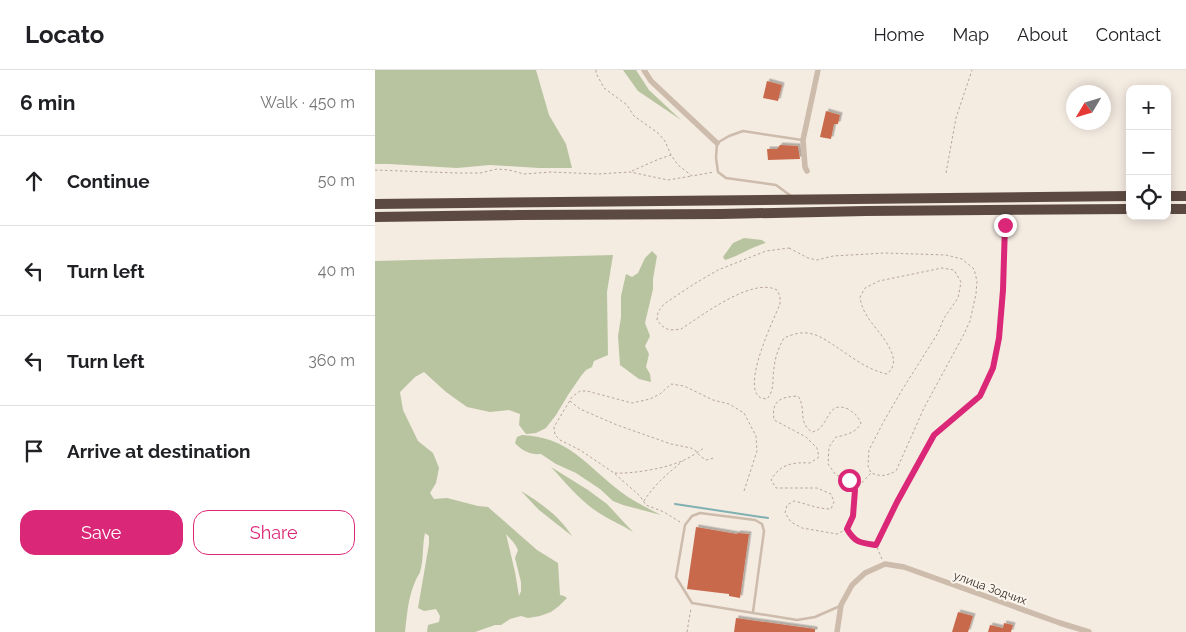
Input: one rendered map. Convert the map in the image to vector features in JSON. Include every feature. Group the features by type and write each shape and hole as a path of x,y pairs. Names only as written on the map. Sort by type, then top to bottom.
{"highway":[{"path":"375,204 1126,196"},
{"path":"1171,196 1186,196"},
{"path":"375,217 1126,209"},
{"path":"1171,209 1186,210"}],"street":[{"path":"644,70 651,80 717,144"},
{"path":"807,171 803,140 818,70"},
{"path":"837,632 841,605 851,585 865,573 885,564"},
{"name":"улица Зодчих","path":"885,564 904,568 1089,632"}],"lane":[{"path":"796,200 776,185 726,178 718,172 717,144 729,136 743,131 803,140"},
{"path":"753,612 765,531 762,524 755,520 700,513 692,516 685,525 676,577 692,602 797,620 815,617 841,605"}],"path":[{"path":"596,70 604,88 627,105 634,116 658,133 665,141 678,165 691,176"},
{"path":"947,173 957,118 972,70"},
{"path":"630,172 671,155"},
{"path":"375,170 480,173 497,169 525,174 551,172 598,174 630,172 668,180 718,172"},
{"path":"876,545 934,435 980,396 993,368 999,338 1005,225"},
{"path":"789,248 807,258 817,260 833,256 885,253 946,255 962,259 974,269 977,281 969,321 924,408 896,471 886,476 871,473 868,466 869,450 884,420 938,333 944,318 959,298 961,282 954,270 941,268 879,281 865,288 860,297 862,307 867,317 892,351 894,362 892,370 887,374 870,368 818,336 806,333 795,334 784,338 779,347 773,369 773,389 767,399 761,398 756,394 755,375 766,336 780,304 780,296 777,290 763,286 740,293 681,329 672,331 663,328 657,320 658,312 664,304 718,270 766,251 778,249 789,248"},
{"path":"685,525 664,512 646,505 640,496 614,473 555,435 554,428 572,398 581,391 587,391 632,403 650,399 660,394 671,384 684,386 713,400 729,404 745,413 756,436 757,451 744,491"},
{"path":"798,396 802,401 802,419 806,428 812,432 819,429 831,410 842,406 859,418 861,423 858,429 847,435 836,437 829,447 828,464 837,476 849,480 855,490 853,516 847,529 837,534 801,528 791,522 785,513 787,505 794,501 821,509 831,509 834,502 831,494 817,488 776,488 771,480 776,471 788,465 800,462 810,463 819,456 817,448 806,437 774,420 773,412 777,402 783,397 798,396"},
{"path":"570,402 617,425 665,442 691,448 706,460 714,458"},
{"path":"644,501 659,483 683,461 705,448"},
{"path":"614,473 625,474 683,461"},
{"path":"855,490 871,473"},
{"path":"847,529 851,537 862,544 876,545"},
{"path":"876,545 885,564"},
{"path":"687,632 692,602"}],"green space":[{"path":"375,70 536,70 549,115 566,144 572,168 490,165 457,168 375,164"},
{"path":"623,70 636,70 649,90 681,120 638,91"},
{"path":"744,238 762,240 766,243 725,260 723,257 733,243"},
{"path":"652,251 657,256 653,289 645,323 650,336 645,346 649,354 646,367 650,374 651,382 639,379 620,365 618,336 621,317 621,296 626,274 632,277 638,273 645,258"},
{"path":"613,255 607,292 608,355 594,361 592,367 586,370 546,428 536,433 526,434 519,425 520,414 509,410 490,412 467,407 446,392 424,372 415,377 400,392 403,410 418,441 433,453 439,468 436,483 430,493 434,499 447,498 488,507 537,550 558,563 560,595 567,598 551,612 528,618 521,616 510,619 501,625 495,625 475,632 427,632 428,625 439,622 440,616 436,609 424,611 418,608 429,544 429,536 425,533 420,572 411,594 405,632 375,632 375,261","holes":["506,534 518,550 515,558 521,582 519,596"]},
{"path":"522,435 553,441 565,447 626,495 661,515 613,501 600,489 576,473 556,464 541,454 534,454 524,450 515,443 517,437"},
{"path":"551,467 607,504 633,532 592,508 573,492"},
{"path":"521,491 549,510 572,536 539,510"}],"building":[{"path":"767,81 782,85 778,101 763,98"},
{"path":"826,111 840,115 838,124 834,124 831,139 820,137"},
{"path":"780,145 798,146 800,159 768,160 767,149 777,149"},
{"path":"696,527 737,534 749,534 740,598 729,596 729,594 687,589"},
{"path":"958,612 973,616 968,632 952,632"},
{"path":"736,618 815,629 815,632 734,632"},
{"path":"1004,623 1013,625 1011,632 988,632 990,625 1003,628"}],"waterway":[{"path":"675,504 768,518"}],"route":[{"path":"849,480 855,490 853,516 847,529 851,537 862,544 876,545 934,435 980,396 993,368 999,338 1005,225"}]}
